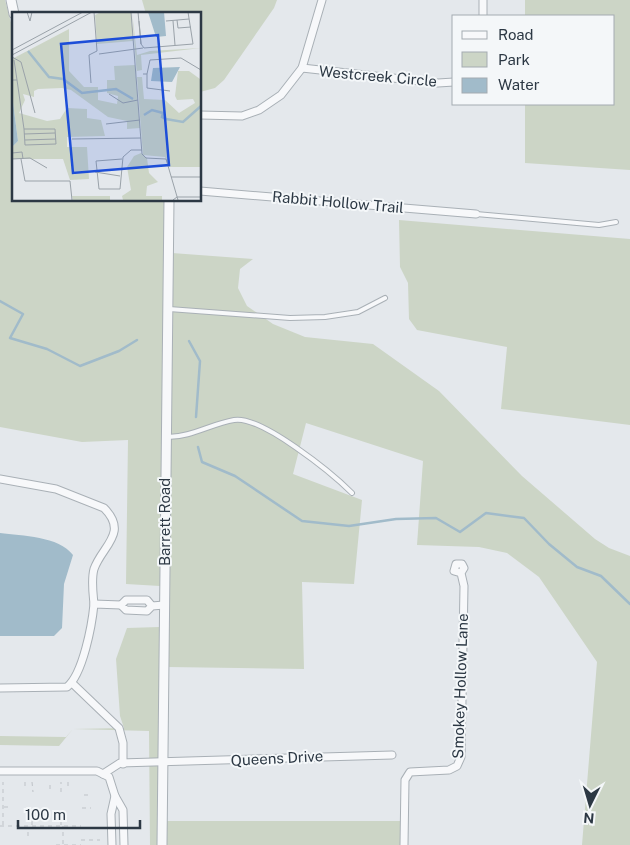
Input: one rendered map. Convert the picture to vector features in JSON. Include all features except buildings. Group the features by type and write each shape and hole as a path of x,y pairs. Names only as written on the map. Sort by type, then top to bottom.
{"street":[{"name":"Westcreek Circle","path":"201,115 231,117 259,110 281,95 302,68 322,0"},
{"path":"483,0 483,15"},
{"name":"Westcreek Circle","path":"302,68 438,83 452,82"},
{"name":"Rabbit Hollow Trail","path":"201,191 476,214"},
{"name":"Barrett Road","path":"162,845 169,201"},
{"path":"0,479 56,489 104,508 113,519 114,531 112,542 94,570 94,604 89,632 72,683 59,689 0,688"},
{"name":"Smokey Hollow Lane","path":"404,845 405,780 410,772 449,770 457,766 461,757 464,586 461,573"},
{"path":"94,604 121,605 126,600 147,600 152,606 164,605"},
{"path":"72,683 119,728 123,743 123,764 111,768 103,774"},
{"name":"Queens Drive","path":"123,764 163,761 392,754"},
{"path":"0,771 97,772 103,774 109,778 115,796 124,810 124,845"},
{"path":"112,845 111,814 115,796"},
{"path":"111,828 124,827"}],"lane":[{"path":"476,214 599,225 616,222"},
{"path":"167,309 290,318 325,317 358,312 385,298"},
{"path":"165,437 179,437 236,419 264,426 334,475 352,494"}],"path":[{"path":"3,782 1,826 81,826"},
{"path":"25,782 25,788"},
{"path":"32,782 32,792"},
{"path":"50,782 50,789"},
{"path":"61,782 61,792"},
{"path":"68,782 68,790"},
{"path":"2,793 8,794"},
{"path":"84,795 91,795"},
{"path":"2,806 10,807"},
{"path":"82,808 91,808"},
{"path":"32,818 32,826"},
{"path":"61,819 63,845"},
{"path":"50,821 50,826"},
{"path":"28,826 28,836"},
{"path":"81,840 100,840"},
{"path":"56,845 81,845"}],"green space":[{"path":"0,0 5,0 12,26 12,201 165,201 158,845 150,845 149,731 73,729 124,728 120,716 116,659 127,628 159,627 160,586 126,584 128,440 82,442 0,427"},
{"path":"142,0 277,0 274,8 224,80 215,88 201,92 201,12 145,12"},
{"path":"525,0 630,0 630,170 525,163 525,105 615,105 615,15 525,15"},
{"path":"399,220 630,239 630,425 501,409 507,347 417,330 409,319 408,283 400,267"},
{"path":"172,253 253,259 240,269 238,288 247,306 273,324 305,337 373,344 439,391 522,476 595,539 609,548 630,556 630,845 582,845 597,662 539,577 507,553 479,547 417,545 423,461 306,423 293,474 362,500 354,584 302,582 304,669 168,667"},
{"path":"73,729 59,746 0,745 0,736 66,737"},
{"path":"167,821 400,821 400,845 167,845"}],"water":[{"path":"0,533 50,540 67,549 73,555 64,584 62,628 54,636 0,636"}],"waterway":[{"path":"0,301 23,314 10,338 47,349 80,366 119,351 137,340"},
{"path":"189,341 200,361 196,417"},
{"path":"198,447 202,462 235,476 302,521 349,526 396,519 436,518 460,532 486,513 524,518 549,544 577,567 601,576 630,604"}]}
